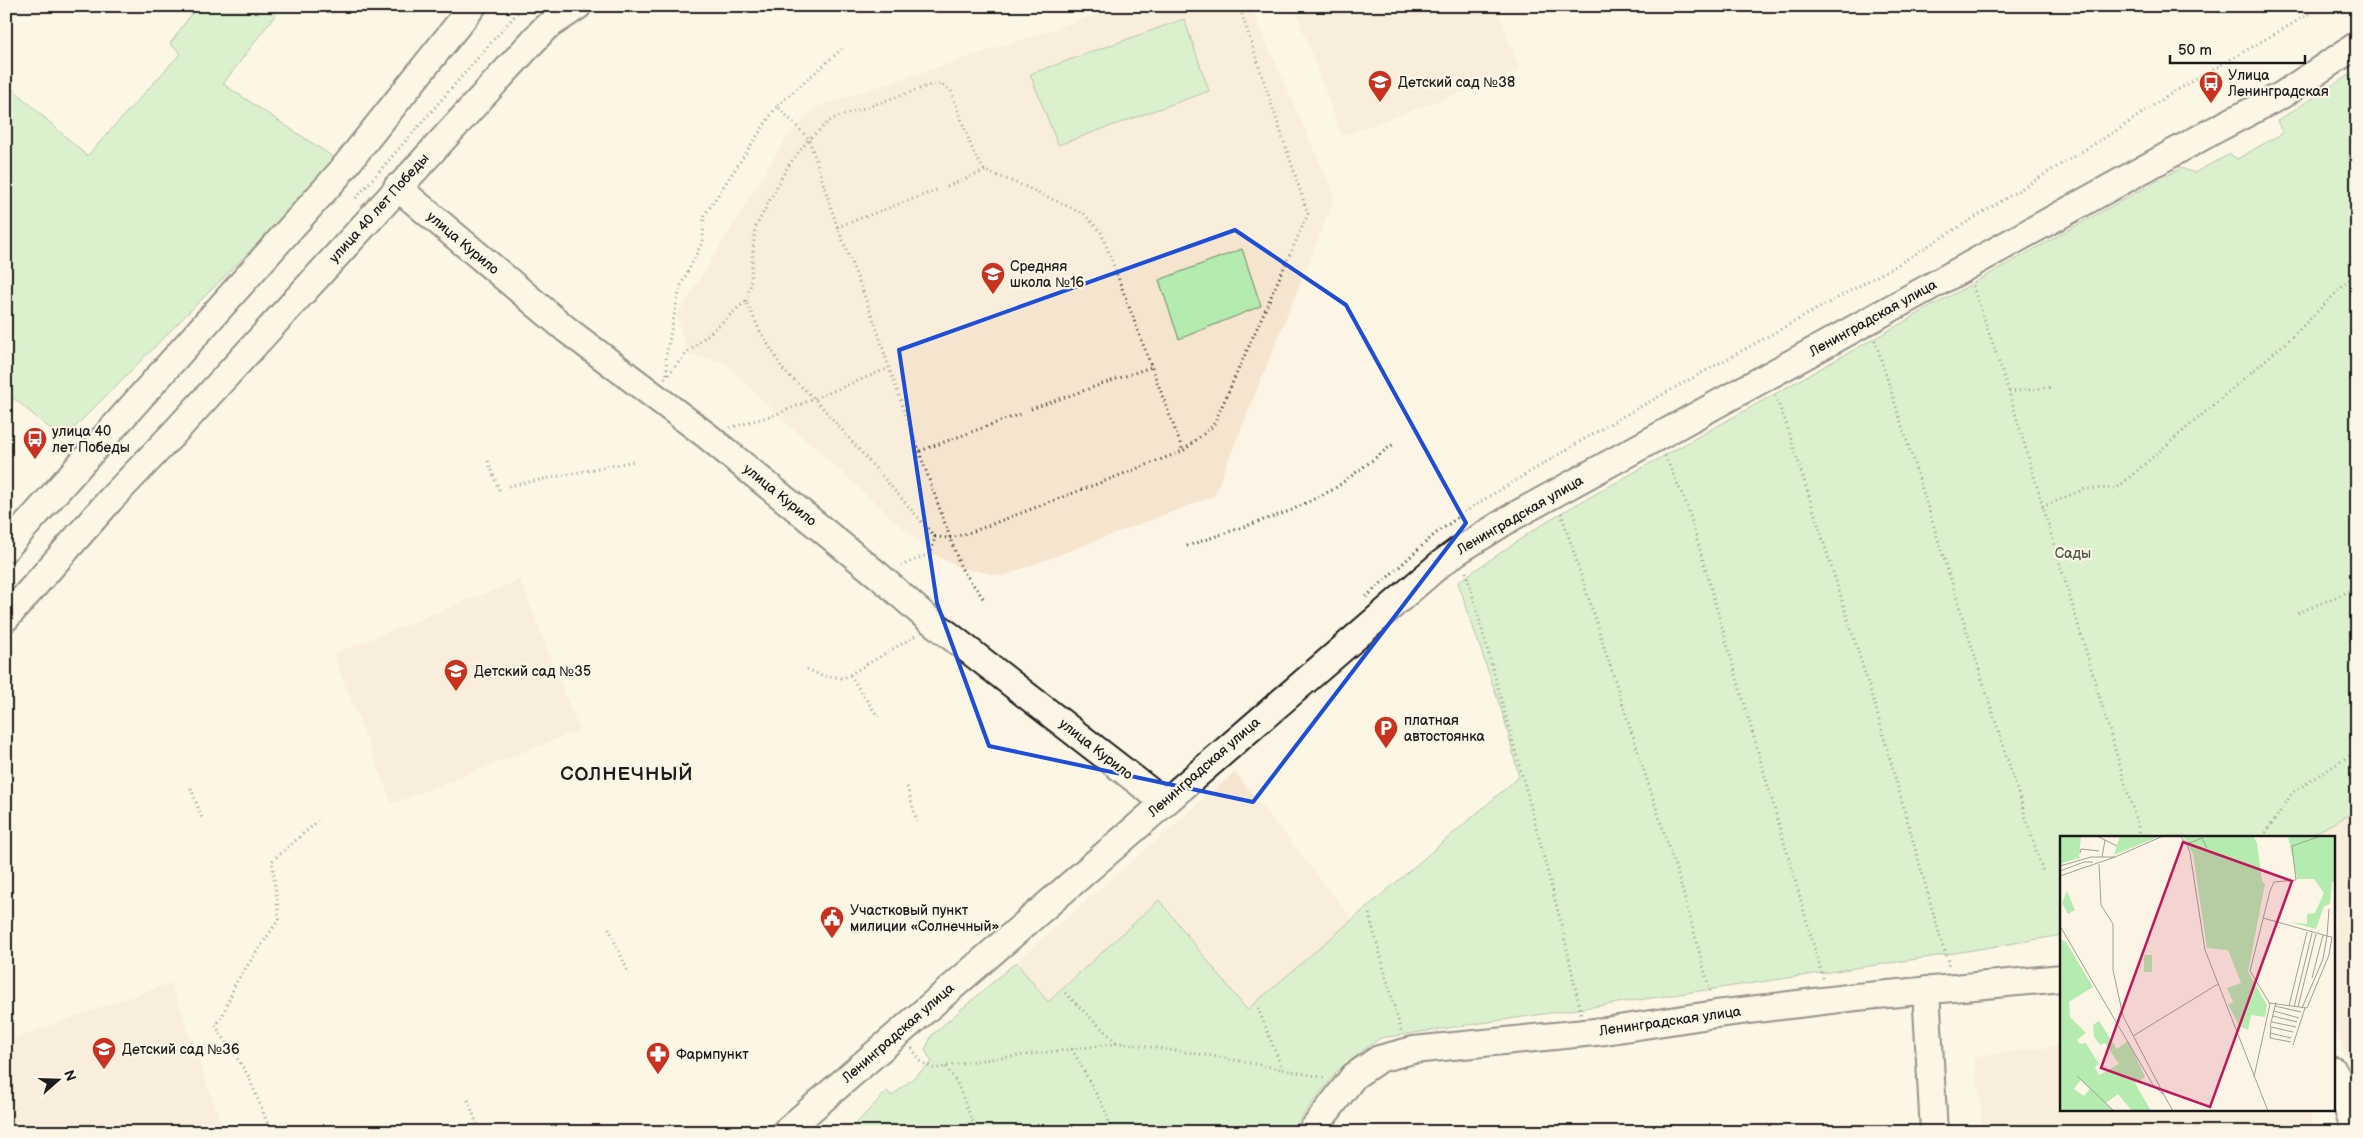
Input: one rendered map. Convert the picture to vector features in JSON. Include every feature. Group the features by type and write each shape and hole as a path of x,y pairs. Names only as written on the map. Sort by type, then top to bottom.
{"street":[{"path":"6,548 338,175 473,6"},
{"name":"улица 40 лет Победы","path":"6,618 110,500 173,434 397,187 545,28 578,6"},
{"name":"Ленинградская улица","path":"785,1132 1164,802 1458,551 1554,494 1657,437 2282,95 2357,44"},
{"name":"улица Курило","path":"397,187 567,330 660,384 706,435 878,575 935,624 1164,802"},
{"name":"Ленинградская улица","path":"1311,1132 1348,1082 1379,1060 1397,1053 1586,1032 1829,1000 2060,978"},
{"path":"1934,1132 1935,990"},
{"path":"2336,1077 2356,1132"}],"path":[{"path":"746,300 760,331 784,372 815,400 935,537 951,538 974,531 1183,451 1213,426 1308,214 1239,6"},
{"path":"660,384 680,287 703,241 704,216 776,106 842,49"},
{"path":"660,384 687,353 746,300 750,287 755,228 788,166 809,139 832,120 931,85 941,84 951,91 974,154 985,171 1084,214 1101,232 1183,451"},
{"path":"776,106 809,139 837,227 876,326 889,368 961,568 983,598"},
{"path":"947,186 985,171"},
{"path":"837,227 937,190"},
{"path":"1961,269 1970,279 2009,392 2141,836"},
{"path":"2042,507 2084,489 2117,488 2291,338 2357,272"},
{"path":"1868,321 2043,872"},
{"path":"1032,409 1151,367"},
{"path":"706,435 778,414 889,368"},
{"path":"1766,377 1785,420 1874,702 1942,944 1949,961 1935,990"},
{"path":"2009,392 2051,387"},
{"path":"920,451 1020,414"},
{"path":"1657,437 1687,505 1829,1000"},
{"path":"1188,546 1290,510 1334,490 1395,443"},
{"path":"488,461 499,490"},
{"path":"509,486 635,461"},
{"path":"1554,494 1680,882 1716,1014"},
{"path":"878,575 931,553 935,537"},
{"path":"1458,551 1469,582 1532,813 1564,935 1586,1032"},
{"path":"2298,614 2357,588"},
{"path":"807,669 822,676 844,678 935,624"},
{"path":"850,675 878,717"},
{"path":"2264,836 2293,792 2357,751"},
{"path":"907,787 917,821"},
{"path":"191,788 203,821"},
{"path":"271,1132 248,1075 215,1025 223,1015 235,984 279,919 272,861 318,821"},
{"path":"1370,914 1401,1024 1402,1040 1397,1053"},
{"path":"609,928 629,974"},
{"path":"1066,993 1118,1043"},
{"path":"1258,1008 1282,1069"},
{"path":"902,1030 920,1060 934,1069 966,1062 1118,1043 1219,1057 1348,1082"},
{"path":"1072,1049 1104,1110 1112,1132"},
{"path":"946,1067 956,1081 977,1132"},
{"path":"468,1100 480,1132"}],"highlighted area":[{"path":"1235,230 1346,305 1466,523 1253,802 989,746 937,603 899,350"}],"shaded area":[{"name":"Средняя школа №16","path":"1124,6 1250,6 1335,197 1214,496 1003,576 961,568 931,553 777,414 725,363 687,353 677,316 787,137 816,107"},
{"name":"Детский сад №38","path":"1294,6 1496,6 1520,71 1342,136"},
{"name":"Детский сад №35","path":"520,580 579,730 392,804 333,654"},
{"path":"1235,772 1353,920 1247,1010 1160,900 1047,1002 1016,962"},
{"path":"2357,811 2357,1085 2336,1031 2336,836 2309,836"},
{"name":"Детский сад №36","path":"171,983 221,1124 198,1132 18,1132 6,1100 6,1041"},
{"path":"2060,1045 2060,1110 2310,1110 2313,1132 1984,1132 1974,1057"}],"green space":[{"path":"197,6 282,6 223,84 339,161 63,439 6,392 6,83 87,156 181,53 170,44"},
{"path":"1184,19 1209,91 1058,145 1030,74"},
{"name":"Сады","path":"2357,70 2357,811 2309,836 2060,836 2060,935 1937,956 1380,1038 1338,1070 1290,1132 848,1132 887,1091 892,1096 932,1062 925,1050 932,1035 1016,962 1048,1002 1159,900 1247,1010 1519,777 1505,721 1458,582 1547,521 2181,168 2194,173 2230,154 2237,159 2283,133 2277,121"},
{"path":"1242,249 1261,306 1179,339 1159,280"}],"place":[{"name":"Детский сад №38","path":"1380,103"},
{"name":"Улица Ленинградская","path":"2211,104"},
{"name":"Средняя школа №16","path":"993,295"},
{"name":"улица 40 лет Победы","path":"35,460"},
{"name":"Детский сад №35","path":"456,692"},
{"name":"платная автостоянка","path":"1386,749"},
{"name":"Участковый пункт милиции «Солнечный»","path":"832,939"},
{"name":"Детский сад №36","path":"104,1070"},
{"name":"Фармпункт","path":"658,1075"}],"district":[{"name":"СОЛНЕЧНЫЙ","path":"627,774"}]}
